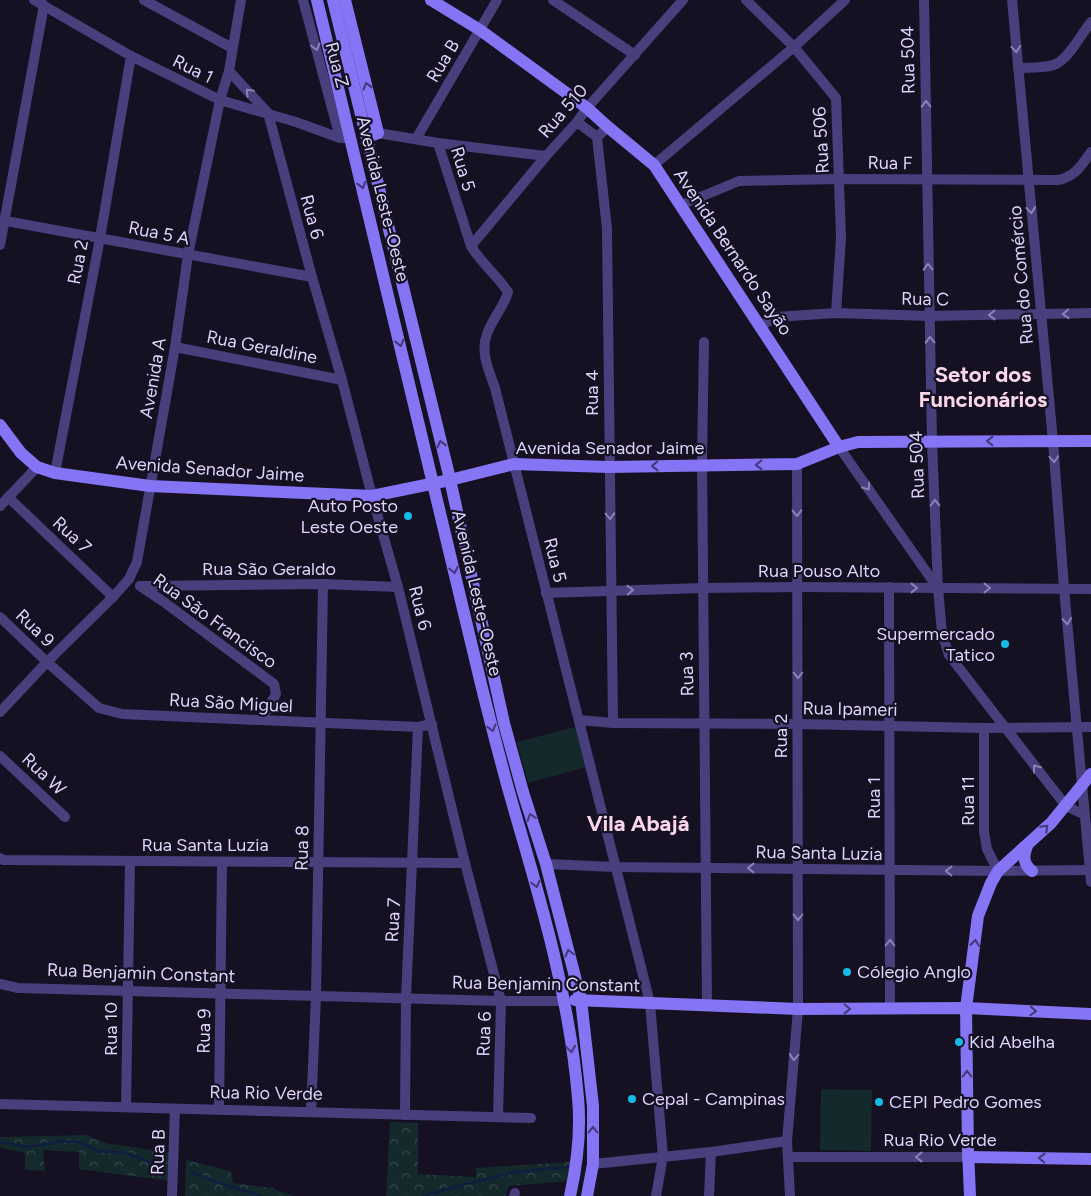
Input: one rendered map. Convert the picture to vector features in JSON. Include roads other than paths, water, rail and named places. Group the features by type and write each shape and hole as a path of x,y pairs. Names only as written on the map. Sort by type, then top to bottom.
{"street":[{"name":"Rua 1","path":"34,0 131,56 220,100 268,113 345,138"},
{"path":"144,0 232,48"},
{"name":"Avenida A","path":"0,712 47,662 113,597 129,579 137,562 175,347 188,255 220,100 229,71 241,0"},
{"name":"Rua Z","path":"303,0 345,138"},
{"name":"Avenida Leste-Oeste","path":"317,0 345,138 434,484 481,684 536,882 564,1001 578,1099 577,1164 570,1196"},
{"name":"Avenida Leste-Oeste","path":"333,0 373,135"},
{"name":"Avenida Leste-Oeste","path":"345,0 373,135 504,723 546,864 581,1000 593,1106 593,1164 586,1196"},
{"name":"Avenida Bernardo Sayão","path":"430,0 480,30 587,108 654,165 839,446 938,588"},
{"name":"Rua B","path":"416,139 497,0"},
{"path":"553,0 635,55"},
{"name":"Rua 510","path":"471,246 587,108 683,0"},
{"name":"Rua 506","path":"746,0 794,47 836,98 841,238 836,313"},
{"path":"654,165 794,47 845,0"},
{"name":"Rua 504","path":"924,0 932,442 938,588 942,633 949,655 1066,806 1085,814"},
{"name":"Rua do Comércio","path":"1012,0 1091,882"},
{"path":"0,245 2,221 44,5"},
{"path":"1018,68 1047,66 1057,63 1064,58 1091,22"},
{"name":"Rua 2","path":"55,473 100,238 131,56"},
{"path":"229,71 268,113"},
{"name":"Rua 6","path":"268,113 398,587 501,1001 498,1117"},
{"path":"577,122 598,137 608,127"},
{"path":"373,135 546,156"},
{"name":"Rua 4","path":"598,137 607,229 613,723"},
{"name":"Rua 5","path":"438,143 471,246 478,258 502,282 508,292 506,300 486,335 485,357 495,388 650,1003 663,1156 656,1196"},
{"name":"Rua F","path":"681,205 739,181 839,179 1058,180 1068,178 1078,172 1091,152"},
{"name":"Rua 5 A","path":"2,221 312,277"},
{"name":"Rua C","path":"761,326 776,317 836,313 929,316 1091,313"},
{"name":"Rua 3","path":"704,342 702,466 706,1006"},
{"name":"Rua Geraldine","path":"175,347 342,380"},
{"name":"Avenida Senador Jaime","path":"0,425 20,453 37,467 55,473 150,486 372,496 434,484 514,464 609,467 797,464 839,446 858,442 1091,441"},
{"name":"Rua 2","path":"790,1196 787,1141 798,1008 797,464"},
{"path":"0,506 37,467"},
{"name":"Rua 7","path":"8,497 113,597"},
{"path":"915,555 926,556 937,552"},
{"name":"Rua São Francisco","path":"129,579 135,581 274,684 276,694 261,720"},
{"name":"Rua São Geraldo","path":"140,586 323,584 398,587"},
{"name":"Rua 8","path":"311,1112 316,996 323,584"},
{"name":"Rua Pouso Alto","path":"546,593 798,587 1091,588"},
{"name":"Rua 1","path":"889,588 890,1009"},
{"name":"Rua 9","path":"0,617 47,662"},
{"name":"Rua São Miguel","path":"47,662 99,708 122,714 418,727 432,724"},
{"name":"Rua Ipameri","path":"579,720 613,723 984,728 1091,727"},
{"name":"Rua 7","path":"405,1114 406,998 418,727"},
{"name":"Rua 11","path":"984,728 984,832 987,849 998,871"},
{"name":"Rua W","path":"0,756 65,817"},
{"path":"970,1196 966,1008 978,916 991,883 998,871 1027,846 1066,806 1091,774"},
{"path":"1027,846 1024,859 1028,868 1032,871"},
{"name":"Rua Santa Luzia","path":"2,859 466,863"},
{"name":"Rua 10","path":"126,1107 130,861"},
{"name":"Rua 9","path":"219,1110 222,862"},
{"name":"Rua Santa Luzia","path":"546,864 705,868 1090,870"},
{"name":"Rua Benjamin Constant","path":"0,984 18,988 501,1001 581,1000 798,1008 966,1008 1004,1014 1091,1014"},
{"name":"Rua Rio Verde","path":"0,1104 531,1118"},
{"name":"Rua B","path":"172,1196 175,1109"},
{"path":"593,1164 711,1152 787,1141"},
{"path":"709,1196 711,1152"},
{"name":"Rua Rio Verde","path":"788,1158 968,1157 1091,1159"}],"waterway":[{"path":"0,1142 29,1147 61,1141 78,1142 98,1151 126,1153 161,1166"},
{"path":"424,1196 515,1172 568,1167"},
{"path":"191,1172 261,1196"}],"place":[{"name":"Auto Posto Leste Oeste","path":"408,516"},
{"name":"Supermercado Tatico","path":"1005,644"},
{"name":"Cólegio Anglo","path":"847,972"},
{"name":"Kid Abelha","path":"959,1042"},
{"name":"Cepal - Campinas","path":"632,1099"},
{"name":"CEPI Pedro Gomes","path":"879,1102"}],"district":[{"name":"Setor dos Funcionários","path":"983,386"},
{"name":"Vila Abajá","path":"638,823"}]}
